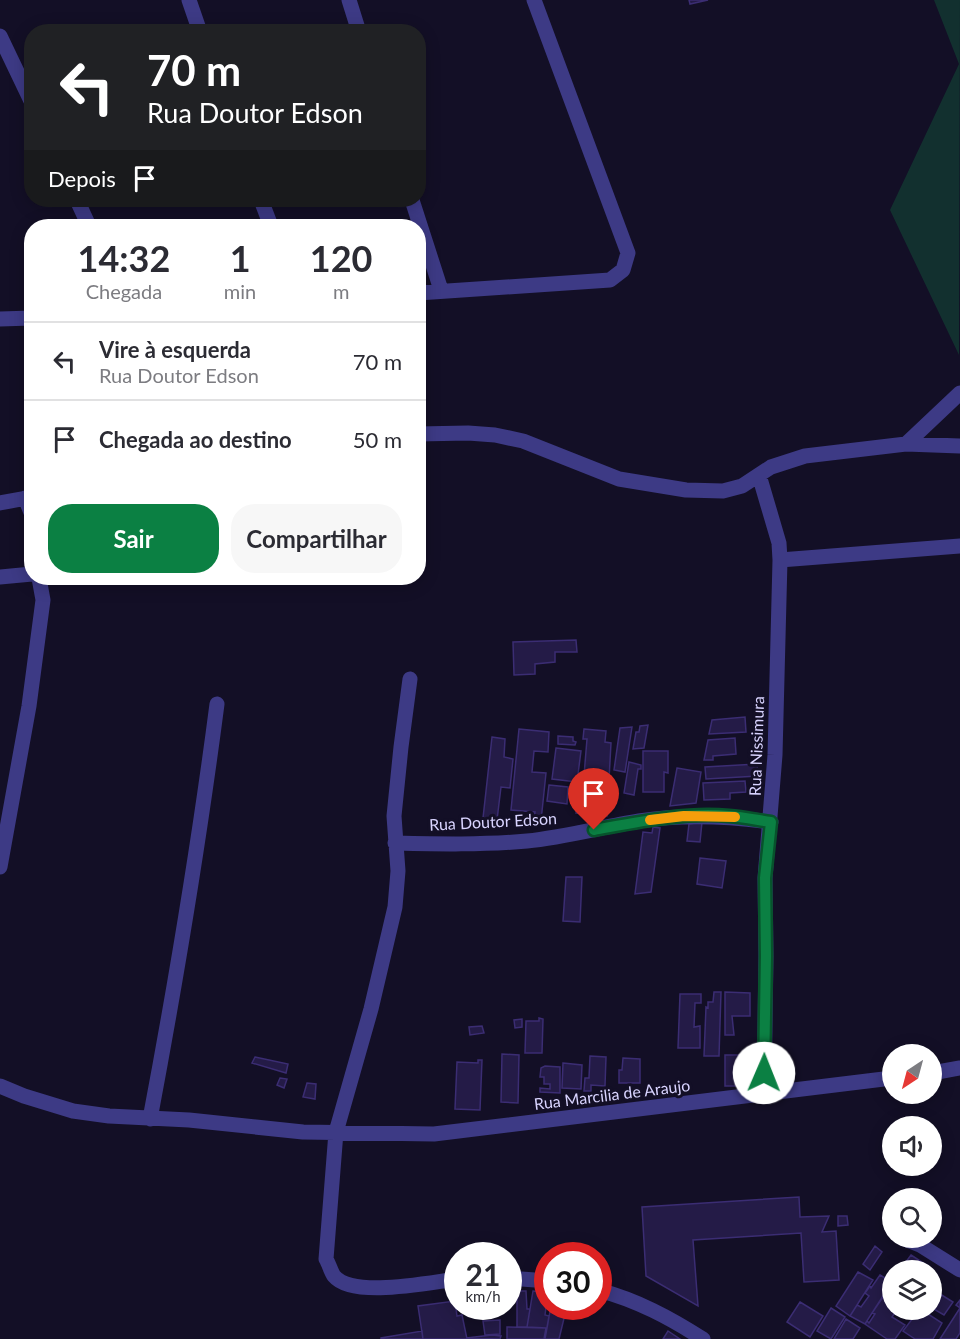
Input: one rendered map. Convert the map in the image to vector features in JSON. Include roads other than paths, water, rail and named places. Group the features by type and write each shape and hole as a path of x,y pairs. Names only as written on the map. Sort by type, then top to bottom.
{"street":[{"path":"189,0 197,24"},
{"path":"349,0 356,24"},
{"path":"426,291 610,280 623,270 628,253 534,0"},
{"path":"0,36 24,86"},
{"path":"426,243 441,290"},
{"path":"0,320 24,318"},
{"path":"906,444 960,393"},
{"path":"426,434 495,435 523,441 619,479 686,490 723,491 742,486 771,467 805,456 906,444 960,446"},
{"name":"Rua Nissimura","path":"759,475 779,543 780,560 775,755 765,878 764,1093"},
{"path":"0,504 24,499"},
{"path":"780,560 960,546"},
{"path":"0,577 24,575"},
{"path":"0,867 29,706 43,600 40,585"},
{"path":"410,680 394,816 398,871 396,907 336,1132 327,1259 335,1277 348,1285 371,1288 396,1287 444,1281"},
{"path":"150,1119 199,844 217,704"},
{"name":"Rua Doutor Edson","path":"395,843 468,844 527,841 639,821 684,816 728,816 771,822"},
{"path":"942,1071 960,1068"},
{"name":"Rua Marcilia de Araujo","path":"0,1086 73,1111 109,1116 189,1120 303,1132 434,1134 882,1080"},
{"path":"925,1248 960,1270"},
{"path":"612,1293 655,1311 703,1339"}]}
